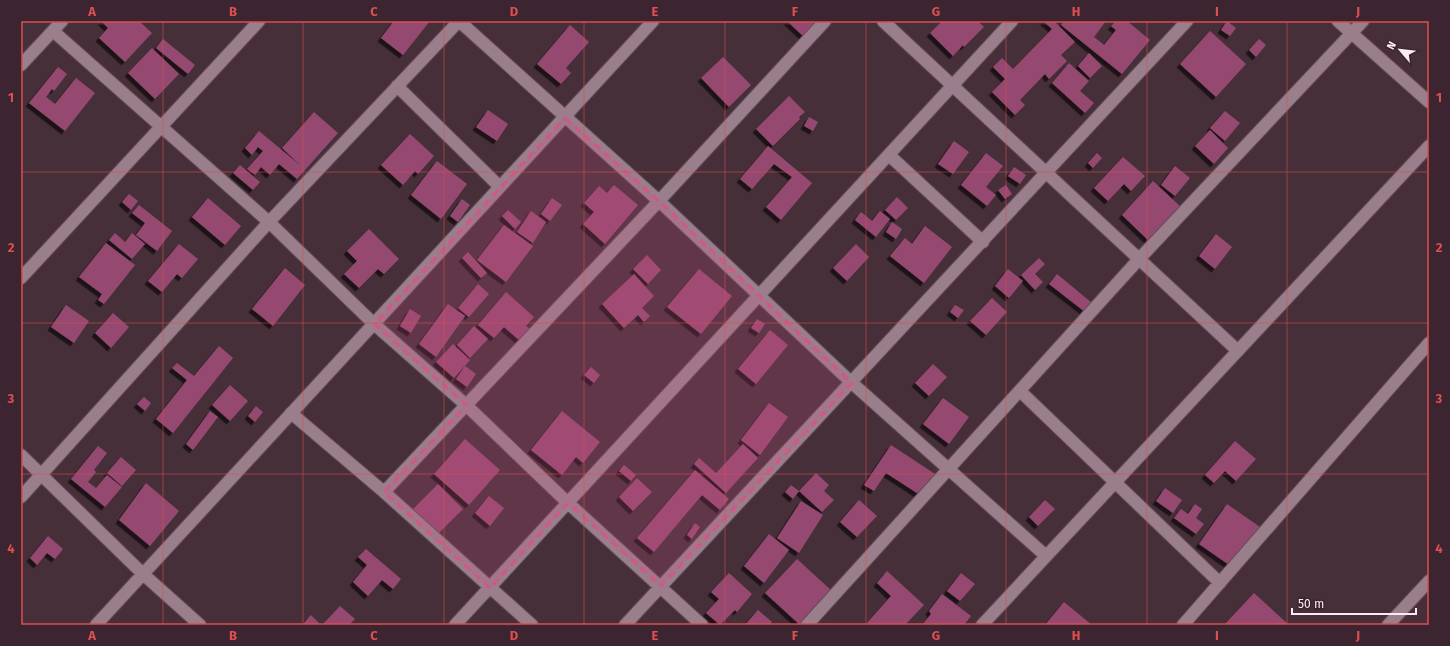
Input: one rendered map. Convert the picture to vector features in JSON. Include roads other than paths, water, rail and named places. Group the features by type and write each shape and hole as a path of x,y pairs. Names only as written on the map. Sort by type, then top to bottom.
{"street":[{"path":"21,65 62,21"},
{"path":"21,278 259,21"},
{"path":"21,497 269,222 459,21 659,201 852,383 1046,556"},
{"path":"96,625 653,21"},
{"path":"384,492 659,201 825,21"},
{"path":"883,21 1046,174 1140,258 1238,351"},
{"path":"455,625 1012,21"},
{"path":"625,625 852,383 1187,21"},
{"path":"1338,21 1429,101"},
{"path":"807,625 1140,258 1363,21"},
{"path":"53,31 269,222 374,324 466,405 568,503 661,586 702,625"},
{"path":"398,86 500,187"},
{"path":"982,625 1429,146"},
{"path":"889,155 983,242"},
{"path":"1183,625 1429,343"},
{"path":"1020,391 1220,583"},
{"path":"292,413 384,492 532,625"},
{"path":"21,455 143,574 200,625"},
{"path":"1388,625 1429,581"}]}
